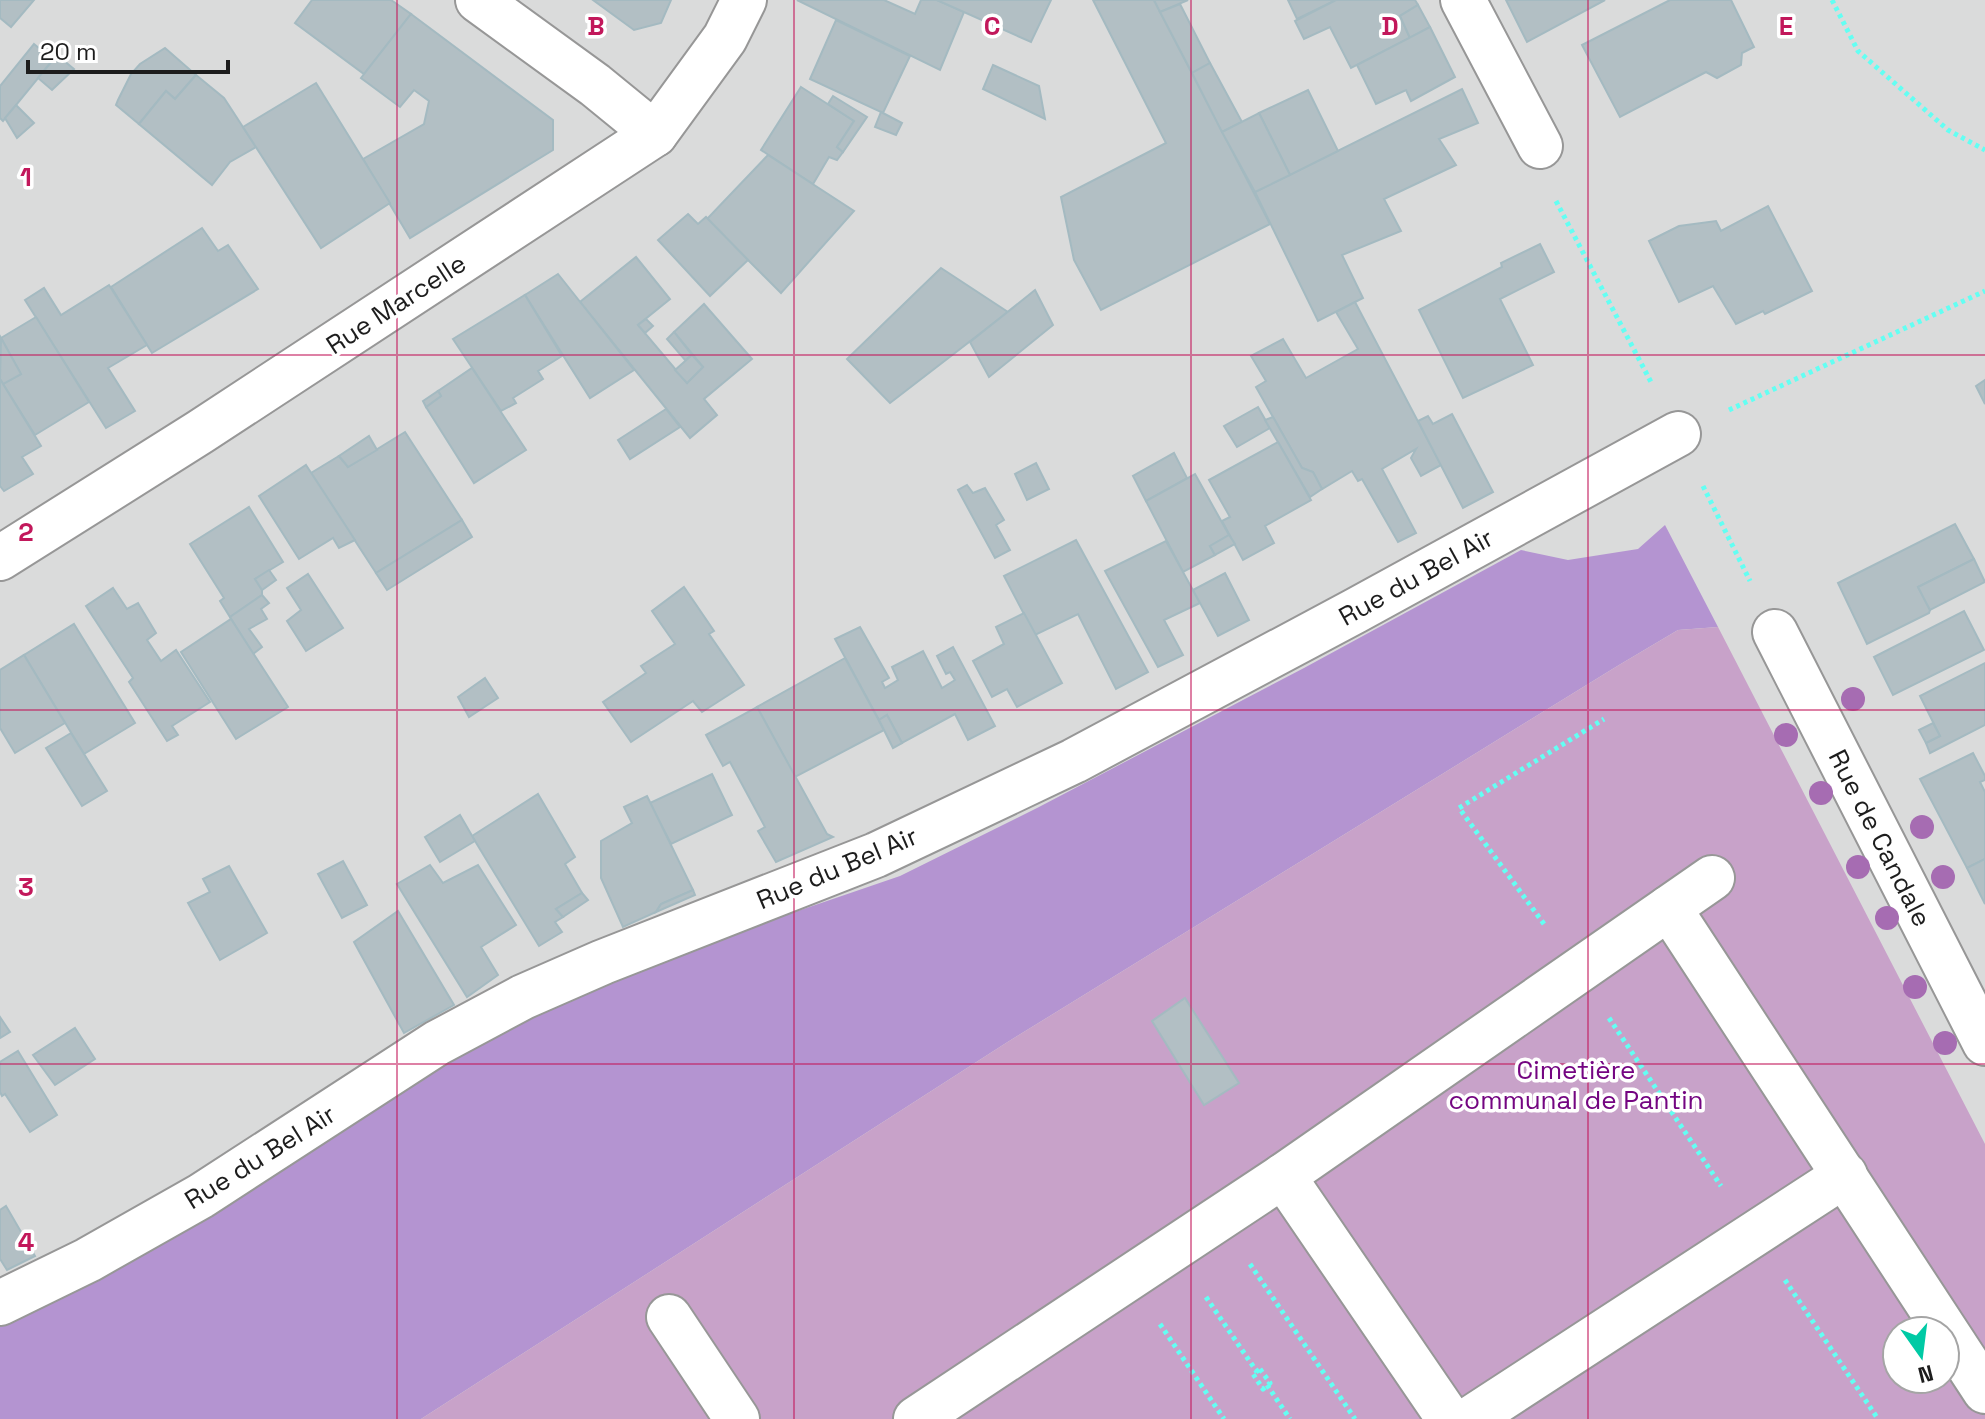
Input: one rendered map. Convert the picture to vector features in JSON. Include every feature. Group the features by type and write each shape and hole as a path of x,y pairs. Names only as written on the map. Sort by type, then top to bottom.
{"street":[{"path":"478,0 595,85 655,134"},
{"name":"Rue Marcelle","path":"0,558 200,432 655,134 725,38 744,0"},
{"path":"1463,0 1540,146"},
{"name":"Rue du Bel Air","path":"0,1303 88,1260 201,1196 437,1043 523,997 617,956 876,855 1074,761 1678,434"},
{"name":"Rue de Candale","path":"1775,632 1985,1043"},
{"path":"916,1419 1283,1176 1712,878"},
{"path":"1669,908 1985,1391"},
{"path":"1283,1176 1447,1416 1754,1234 1845,1175"},
{"path":"669,1317 737,1419"}],"path":[{"path":"1832,0 1858,51 1948,130 1985,150"},
{"path":"1555,199 1678,434 1775,632"},
{"path":"1678,434 1985,291"},
{"path":"1604,719 1459,808 1578,971 1878,1419"},
{"path":"1218,1218 1355,1419"},
{"path":"1173,1249 1257,1372 1253,1374 1263,1389 1267,1385 1290,1419"},
{"path":"1129,1278 1224,1419"}],"shaded area":[{"path":"0,0 1985,0 1985,1419 0,1419"},
{"path":"1665,525 1718,627 1678,630 1619,665 1006,1043 421,1419 0,1419 0,1320 365,1101 591,982 900,876 1304,668 1521,550 1568,560 1638,549"}],"green space":[{"name":"Cimetière communal de Pantin","path":"1718,627 1985,1144 1985,1419 421,1419 1006,1043 1678,630"}],"building":[{"path":"0,0 34,0 11,27 0,18"},
{"path":"312,0 391,0 411,14 364,74 295,23"},
{"path":"593,0 671,0 661,23 634,30"},
{"path":"797,0 884,0 915,14 921,0 937,0 964,12 940,70"},
{"path":"937,0 1051,0 1031,42"},
{"path":"1093,0 1154,0 1270,224 1101,310 1074,260 1061,197 1166,143"},
{"path":"1154,0 1188,0 1160,12"},
{"path":"1288,0 1336,0 1297,19"},
{"path":"1336,0 1415,0 1418,5 1400,16 1410,38 1351,68 1330,27 1304,39 1295,21"},
{"path":"1506,0 1605,0 1527,42"},
{"path":"1670,0 1731,0 1754,47 1742,53 1741,65 1717,78 1706,72 1620,117 1582,45"},
{"path":"1180,4 1210,63 1192,73 1160,12"},
{"path":"1418,5 1430,27 1410,38 1400,16"},
{"path":"411,14 553,120 553,150 410,238 363,159 424,124 429,101 414,90 400,107 361,78"},
{"path":"836,20 910,56 883,113 810,79"},
{"path":"1430,27 1455,77 1411,101 1406,90 1376,104 1357,65"},
{"path":"34,44 53,60 3,121 0,118 0,86"},
{"path":"165,48 196,75 175,99 166,91 139,124 116,105 131,74 140,64"},
{"path":"57,55 74,69 52,90 38,78"},
{"path":"1210,63 1242,122 1222,132 1192,73"},
{"path":"993,65 1039,86 1045,119 983,89"},
{"path":"196,75 224,98 256,147 230,162 212,185 139,124 166,91 175,99"},
{"path":"316,83 390,203 321,248 243,127"},
{"path":"801,87 854,121 837,147 843,152 837,160 829,157 813,184 761,150"},
{"path":"1462,89 1478,123 1439,139 1456,165 1384,199 1401,231 1342,255 1363,298 1318,321 1255,192"},
{"path":"1308,90 1338,151 1290,175 1259,113"},
{"path":"833,96 867,117 843,152 837,147 854,121 828,104"},
{"path":"16,105 34,123 17,138 5,118"},
{"path":"881,112 902,123 896,135 875,127"},
{"path":"1259,113 1290,175 1255,192 1222,132"},
{"path":"768,155 854,211 781,293 707,219"},
{"path":"1768,206 1812,291 1736,324 1713,286 1679,302 1649,241 1679,226 1716,221 1721,231"},
{"path":"688,214 698,224 706,217 748,260 710,296 658,240"},
{"path":"202,228 218,251 228,245 258,289 152,353 111,287"},
{"path":"1540,244 1554,272 1500,299 1533,365 1463,398 1419,310"},
{"path":"636,257 670,299 638,325 687,383 703,367 674,332 704,304 752,359 704,399 717,415 690,438 580,302"},
{"path":"941,268 1008,312 890,403 847,359"},
{"path":"558,274 634,370 590,398 525,295"},
{"path":"109,285 147,345 108,368 135,411 106,428 25,300 44,288 61,315"},
{"path":"1035,290 1053,325 989,377 970,342"},
{"path":"525,295 562,356 538,371 543,379 513,398 516,403 501,411 453,339"},
{"path":"1355,302 1441,465 1421,476 1411,458 1416,449 1382,469 1416,533 1398,542 1362,479 1358,481 1352,471 1322,489 1313,472 1302,468 1256,387 1266,381 1251,356 1283,339 1306,378 1358,349 1336,312"},
{"path":"36,317 89,402 35,435 3,384 21,374 1,338"},
{"path":"646,319 653,326 645,333 638,325"},
{"path":"674,332 692,355 685,360 667,339"},
{"path":"1,338 21,374 3,384 0,379"},
{"path":"692,355 703,367 687,383 675,370"},
{"path":"472,368 526,450 474,483 426,407 441,396 438,391"},
{"path":"0,379 41,446 22,457 33,474 4,491 0,486"},
{"path":"1985,380 1985,404 1976,386"},
{"path":"438,391 441,396 426,407 423,401"},
{"path":"1258,407 1270,428 1237,447 1224,426"},
{"path":"666,409 680,427 630,459 618,440"},
{"path":"1452,414 1493,492 1463,508 1418,421 1428,416 1433,424"},
{"path":"1273,417 1302,468 1313,472 1322,489 1310,497 1265,420"},
{"path":"405,432 462,520 376,573 311,473 339,456 348,467"},
{"path":"369,436 377,450 348,467 339,456"},
{"path":"1278,442 1311,500 1265,526 1274,543 1243,560 1222,521 1230,517 1209,480"},
{"path":"1174,453 1187,478 1146,501 1133,476"},
{"path":"1036,463 1049,489 1027,500 1015,474"},
{"path":"306,465 355,540 339,548 333,538 299,559 259,496"},
{"path":"1195,474 1229,535 1210,546 1215,555 1183,572 1146,501"},
{"path":"967,485 973,493 985,488 1004,520 996,525 1010,550 995,558 958,490"},
{"path":"249,507 283,562 255,579 262,595 230,617 220,601 224,598 190,544"},
{"path":"462,520 472,537 387,590 376,573"},
{"path":"1955,524 1974,559 1918,587 1929,613 1867,644 1838,583"},
{"path":"1229,535 1235,544 1215,555 1210,546"},
{"path":"1076,540 1148,672 1116,689 1078,614 1035,635 1004,576"},
{"path":"1166,541 1200,603 1164,620 1183,655 1158,667 1105,571"},
{"path":"1974,559 1985,582 1930,610 1918,587"},
{"path":"269,570 276,580 262,590 255,579"},
{"path":"1225,573 1249,620 1218,636 1193,590"},
{"path":"308,574 343,628 306,651 287,621 301,610 287,588"},
{"path":"684,587 714,631 709,634 744,685 702,712 693,701 631,742 603,702 646,673 641,666 675,644 652,611"},
{"path":"113,588 127,609 138,603 156,633 147,640 161,661 176,650 210,702 172,726 178,735 167,741 129,682 133,678 86,606"},
{"path":"262,595 269,603 261,609 267,619 249,629 262,647 253,654 230,617"},
{"path":"1964,611 1984,650 1893,695 1874,657"},
{"path":"1024,613 1062,683 1017,707 1007,689 992,697 973,661 1004,644 996,627"},
{"path":"231,619 288,707 236,739 181,652"},
{"path":"74,624 135,723 84,754 24,655"},
{"path":"860,627 889,678 882,682 885,688 898,680 892,667 923,651 942,688 955,680 950,672 946,674 937,656 953,647 995,726 968,740 955,714 902,743 887,715 879,720 835,639"},
{"path":"24,655 65,723 15,753 0,728 0,670"},
{"path":"845,658 884,730 795,777 757,707"},
{"path":"1985,663 1985,725 1930,753 1926,743 1940,736 1920,696"},
{"path":"485,678 498,698 469,717 458,697"},
{"path":"757,707 827,834 833,837 776,862 758,831 765,827 730,762 723,766 706,735"},
{"path":"887,715 902,743 893,748 879,720"},
{"path":"1933,723 1940,736 1926,743 1919,730"},
{"path":"71,733 107,791 82,806 46,748"},
{"path":"1973,753 1985,776 1985,780 1980,782 1985,792 1985,859 1967,868 1920,779"},
{"path":"712,774 732,815 671,844 650,803"},
{"path":"538,794 575,857 565,864 582,893 556,909 563,917 555,922 562,932 539,946 472,836"},
{"path":"647,796 693,890 661,904 656,912 623,927 601,878 601,841 632,823 624,807"},
{"path":"460,815 475,841 440,862 425,837"},
{"path":"1985,859 1985,904 1967,868"},
{"path":"343,861 367,905 342,918 318,874"},
{"path":"430,865 443,883 478,865 516,925 481,947 498,975 467,997 397,884"},
{"path":"229,866 267,933 220,960 188,903 210,892 203,879"},
{"path":"693,890 695,895 656,912 661,904"},
{"path":"582,893 588,900 563,917 556,909"},
{"path":"398,911 454,1005 404,1033 354,942"},
{"path":"1185,998 1239,1083 1204,1105 1152,1021"},
{"path":"0,1017 10,1032 0,1038"},
{"path":"75,1028 95,1059 55,1085 33,1055"},
{"path":"18,1051 57,1115 30,1132 5,1094 2,1096 0,1092 0,1062"},
{"path":"6,1206 35,1256 7,1270 0,1259 0,1210"}]}
